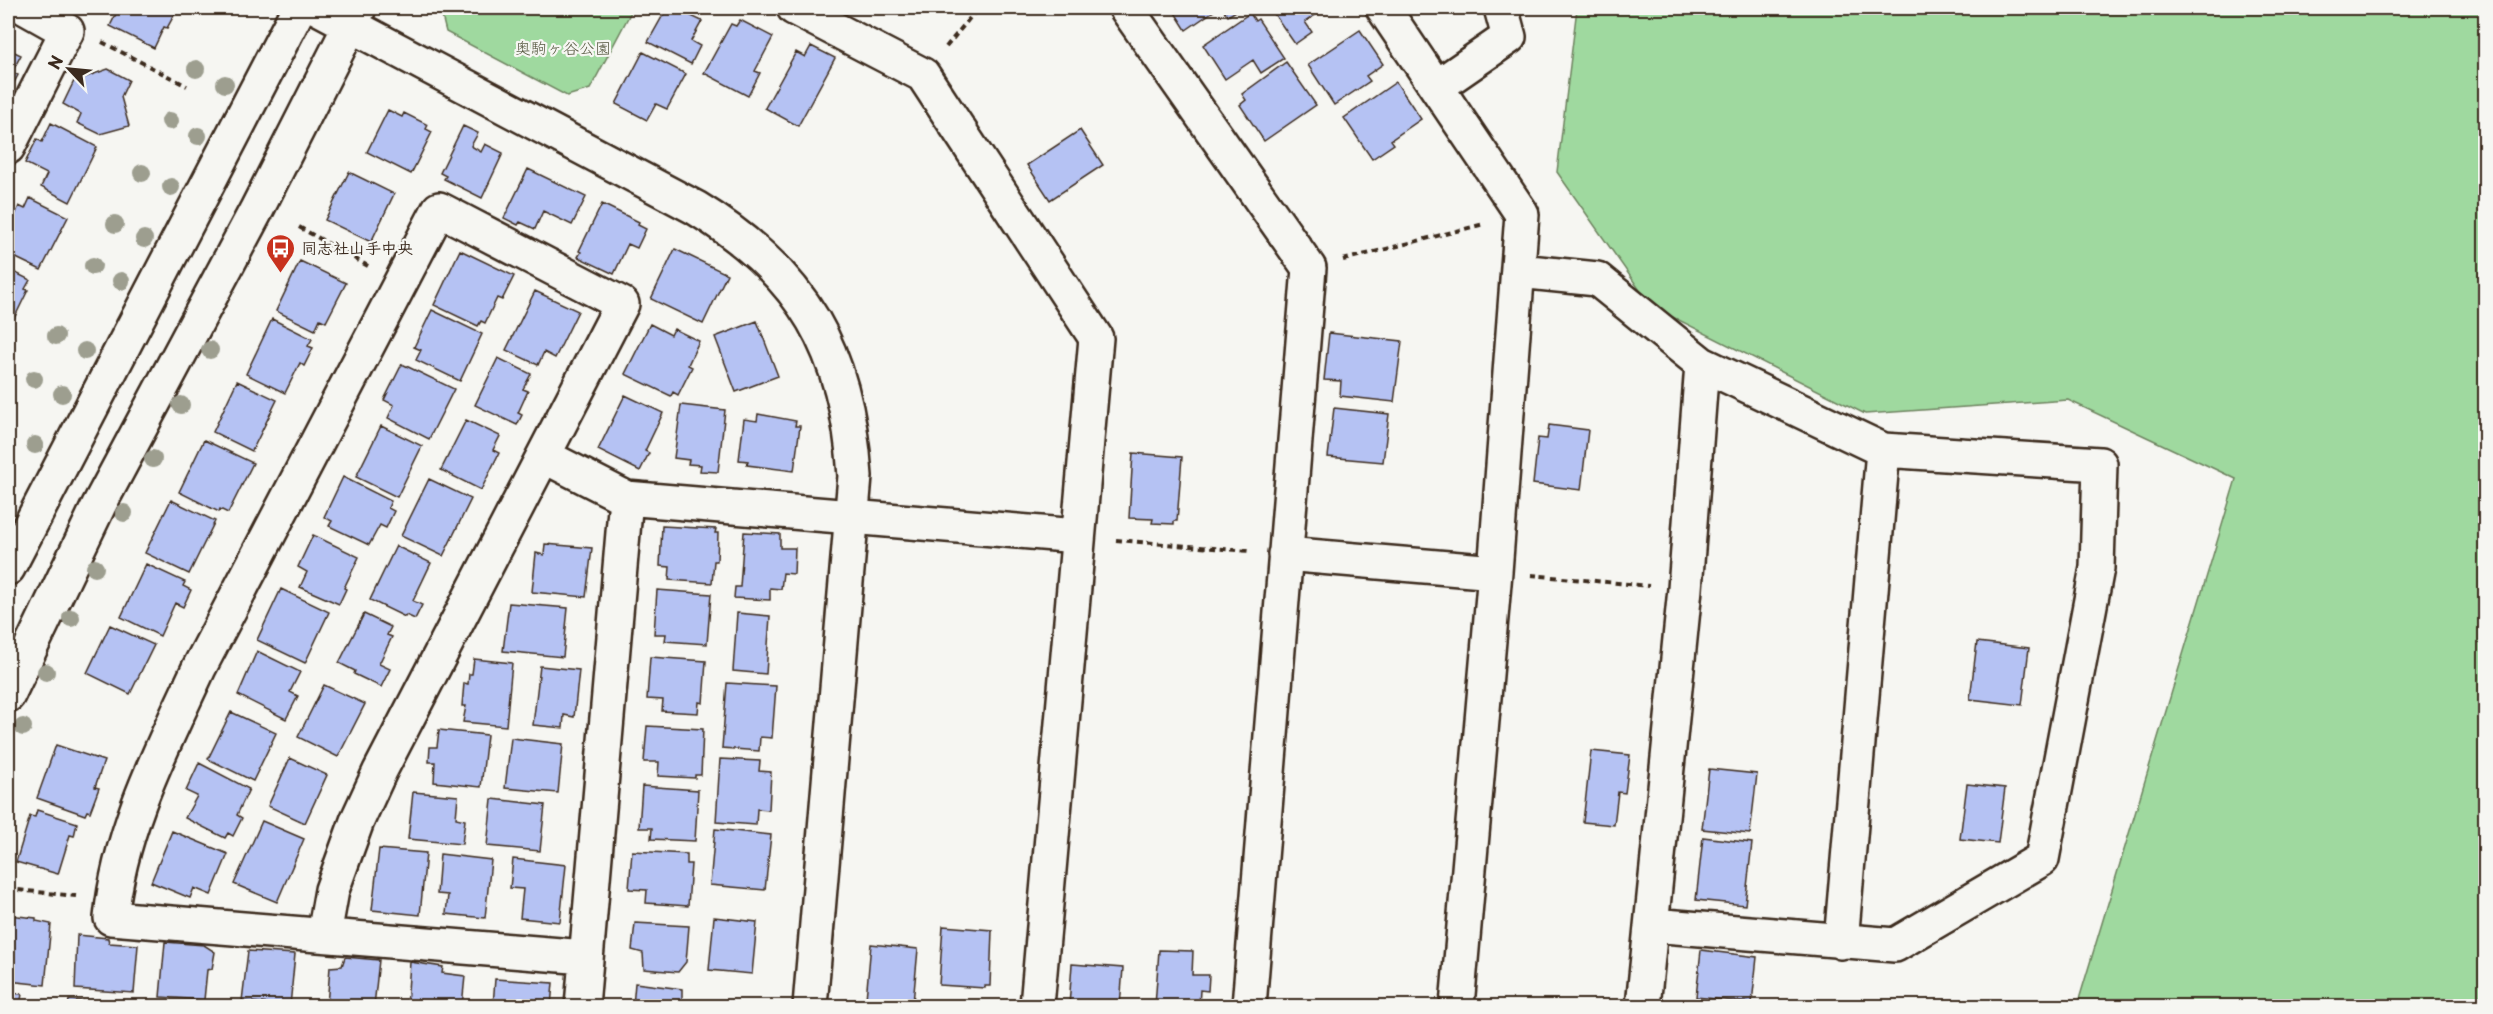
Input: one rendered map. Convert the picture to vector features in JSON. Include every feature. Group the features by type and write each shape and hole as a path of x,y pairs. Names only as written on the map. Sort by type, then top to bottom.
{"street":[{"path":"8,147 67,31 26,8"},
{"path":"8,568 299,8"},
{"path":"318,8 355,16 726,227 779,273 801,301 820,332 835,363 846,400 855,476 810,1006"},
{"path":"794,8 923,75 1096,338 1037,1006"},
{"path":"1126,8 1309,268 1250,1006"},
{"path":"1383,8 1438,86 1522,214 1495,572 1457,1006"},
{"path":"1438,86 1509,37 1501,8"},
{"path":"8,695 99,504 257,209 355,16"},
{"path":"324,936 332,890 371,791 622,304 439,209 190,686 143,792 120,859 111,918 324,936 585,957"},
{"path":"1519,271 1597,279 1702,364 1883,450 2100,464 2097,568 2042,859 1895,945 1652,925"},
{"path":"1643,1006 1685,589 1702,364"},
{"path":"1841,942 1883,450"},
{"path":"544,456 626,498 1077,536"},
{"path":"582,1006 626,498"},
{"path":"1285,554 1495,572"}],"path":[{"path":"923,75 978,8"},
{"path":"67,31 90,36 187,86"},
{"path":"1309,268 1522,214"},
{"path":"298,227 400,285"},
{"path":"1077,536 1285,554"},
{"path":"1495,572 1685,589"},
{"path":"8,889 113,900"}],"green space":[{"name":"奥駒ヶ谷公園","path":"440,8 633,8 590,89 567,96 446,32"},
{"path":"1577,8 2485,8 2485,1006 2077,1006 2236,479 2068,400 1865,414 1651,306 1557,172"}],"building":[{"path":"119,8 178,8 167,28 164,27 154,48 110,26"},
{"path":"667,8 691,8 687,14 702,21 691,41 700,46 691,64 648,42"},
{"path":"1172,8 1218,8 1186,30"},
{"path":"1222,8 1241,8 1228,16"},
{"path":"1270,8 1326,8 1305,22 1312,32 1295,44"},
{"path":"1250,13 1255,21 1258,19 1284,58 1261,73 1253,60 1225,79 1203,45"},
{"path":"740,20 773,37 755,71 760,73 748,96 704,73 731,24 736,26"},
{"path":"1360,30 1383,64 1366,76 1370,81 1334,105 1308,65"},
{"path":"811,46 835,58 798,126 765,108 796,52 805,57"},
{"path":"8,49 21,55 12,72 18,75 8,94"},
{"path":"643,52 686,74 667,109 656,104 647,120 616,104"},
{"path":"1286,62 1316,105 1264,141 1240,105 1246,100 1242,94"},
{"path":"108,69 129,80 121,97 129,126 100,134 77,123 81,114 63,104 74,81"},
{"path":"1396,82 1421,119 1391,140 1394,144 1372,159 1344,118"},
{"path":"388,110 402,117 404,113 428,125 426,129 432,132 411,174 367,152"},
{"path":"51,123 97,147 70,202 41,187 47,174 25,163 37,139 42,142"},
{"path":"463,126 478,133 471,146 481,152 485,144 503,153 482,198 444,179 446,176 440,173"},
{"path":"1080,130 1103,165 1050,200 1027,165"},
{"path":"528,169 586,197 572,225 543,211 535,229 520,222 518,225 504,218"},
{"path":"349,172 394,194 371,242 325,220"},
{"path":"30,198 68,217 41,270 8,254 15,234 8,231 19,206 25,209"},
{"path":"602,204 639,222 638,225 646,229 637,248 628,244 614,274 578,257"},
{"path":"675,249 727,274 703,324 651,299"},
{"path":"460,250 514,276 502,300 497,298 485,323 481,321 478,326 434,305"},
{"path":"300,261 346,283 326,322 320,319 315,330 276,311"},
{"path":"8,269 30,280 25,289 28,290 8,331"},
{"path":"535,291 578,311 555,358 544,352 538,365 506,350"},
{"path":"432,310 482,334 460,381 416,360 421,350 414,347"},
{"path":"272,319 312,339 308,346 313,348 304,366 300,363 285,393 246,374"},
{"path":"757,321 778,376 736,392 715,337"},
{"path":"650,324 671,335 674,329 699,341 688,365 692,367 678,395 673,392 671,396 625,374"},
{"path":"1329,333 1402,341 1394,402 1340,396 1341,381 1324,380"},
{"path":"498,358 531,374 523,389 528,391 518,413 522,415 517,425 475,405"},
{"path":"402,364 454,389 429,439 388,418 394,405 384,400"},
{"path":"237,381 277,400 252,451 213,432"},
{"path":"625,395 663,413 645,451 649,453 640,471 598,450"},
{"path":"681,405 725,410 718,472 700,471 701,465 688,464 689,460 674,458"},
{"path":"1334,408 1389,414 1383,462 1328,457"},
{"path":"758,414 796,421 795,426 800,426 794,471 747,465 748,461 739,460 744,419 757,421"},
{"path":"466,420 500,436 493,450 499,453 481,490 441,470"},
{"path":"1549,425 1588,430 1581,490 1533,484 1538,438 1547,439"},
{"path":"381,426 422,446 397,497 356,477"},
{"path":"204,440 253,463 228,513 220,509 219,512 179,492"},
{"path":"1133,453 1182,457 1177,521 1174,521 1174,524 1152,523 1153,519 1129,518"},
{"path":"343,477 391,501 388,508 394,511 386,528 380,525 369,545 329,526 332,521 324,517"},
{"path":"429,479 471,499 443,556 401,536"},
{"path":"171,500 215,521 189,574 145,553"},
{"path":"662,526 716,529 715,533 718,533 717,561 714,561 712,583 669,580 670,567 660,566"},
{"path":"744,532 780,534 780,548 795,548 794,574 783,573 781,589 770,588 770,600 734,598 735,587 740,587"},
{"path":"313,535 359,557 339,604 300,587 307,572 298,567"},
{"path":"545,544 592,548 586,597 532,592 536,553 544,555"},
{"path":"396,546 431,563 413,601 422,605 415,619 406,615 405,617 370,600"},
{"path":"146,564 185,582 183,586 191,590 183,607 175,603 160,636 121,617"},
{"path":"281,589 329,612 305,663 257,640"},
{"path":"657,590 711,594 707,644 665,641 666,634 654,634"},
{"path":"509,603 568,608 563,657 503,651"},
{"path":"737,613 770,616 766,674 733,671"},
{"path":"364,614 391,627 387,635 392,637 379,664 390,669 381,687 354,674 355,671 339,663"},
{"path":"110,625 154,645 130,694 87,673"},
{"path":"1977,642 2029,648 2022,705 1970,699"},
{"path":"257,651 300,672 290,692 298,696 286,719 238,695"},
{"path":"650,657 706,661 703,703 699,702 698,713 662,711 663,700 647,699"},
{"path":"474,659 512,663 506,726 463,722 466,706 462,706 464,683 468,684"},
{"path":"540,666 579,670 574,717 564,715 563,728 533,725"},
{"path":"727,683 776,686 772,738 760,737 759,751 722,748"},
{"path":"324,685 365,704 338,757 298,737"},
{"path":"231,712 276,733 253,781 208,759"},
{"path":"647,726 703,729 701,775 695,775 695,778 658,776 659,762 644,762"},
{"path":"439,730 487,735 481,787 434,782 435,762 429,762 430,747 437,747"},
{"path":"511,738 563,744 558,793 505,788"},
{"path":"56,745 104,761 95,787 99,788 90,812 87,811 85,815 37,798"},
{"path":"1591,751 1630,755 1625,793 1618,792 1614,825 1583,822"},
{"path":"290,758 327,775 305,823 268,806"},
{"path":"720,759 760,761 759,771 771,772 769,810 757,809 756,825 716,822"},
{"path":"199,763 249,789 237,815 242,818 233,836 228,833 225,838 185,818 197,796 186,791"},
{"path":"1709,769 1757,774 1750,834 1702,829"},
{"path":"1967,784 2005,788 1998,843 1960,839"},
{"path":"642,786 698,790 695,841 651,839 652,828 639,828"},
{"path":"413,792 458,796 456,818 465,820 462,844 408,839"},
{"path":"492,799 545,805 540,851 487,846"},
{"path":"37,810 77,823 74,836 70,835 58,874 16,862 30,816 35,817"},
{"path":"262,821 304,839 277,902 234,884"},
{"path":"715,829 771,835 765,890 710,885"},
{"path":"172,831 228,854 211,895 194,888 190,898 151,882"},
{"path":"1703,837 1752,843 1745,905 1696,900"},
{"path":"379,849 426,853 420,915 372,910"},
{"path":"632,851 687,854 687,864 691,864 688,906 646,903 647,890 629,889"},
{"path":"440,854 491,860 485,918 446,914 448,895 437,894"},
{"path":"513,859 566,865 560,922 520,918 523,889 510,888"},
{"path":"8,915 36,918 36,921 51,924 45,985 8,981"},
{"path":"714,917 757,922 752,974 709,970"},
{"path":"635,923 689,926 686,962 678,972 644,969 643,953 632,950"},
{"path":"943,926 992,930 990,986 985,986 985,988 939,985"},
{"path":"77,935 108,938 109,943 138,945 134,993 75,989"},
{"path":"165,942 204,945 215,952 212,969 207,970 204,1000 160,997"},
{"path":"871,944 918,949 913,1003 866,999"},
{"path":"1159,950 1193,951 1192,975 1209,975 1208,991 1200,990 1199,1006 1155,1006"},
{"path":"1701,950 1757,957 1752,1003 1696,997"},
{"path":"248,951 295,954 290,1006 242,1001"},
{"path":"345,957 379,960 374,1006 327,1006 330,967 342,966"},
{"path":"410,962 443,967 442,973 465,976 462,1006 407,1006"},
{"path":"1072,964 1123,968 1120,1006 1069,1006"},
{"path":"495,979 553,983 551,1006 493,1006"},
{"path":"635,983 682,989 682,1006 633,1006"},
{"path":"8,993 22,994 20,1006 8,1006"},
{"path":"69,1000 122,1004 122,1006 68,1006"},
{"path":"938,1001 983,1005 983,1006 938,1006"},
{"path":"706,1002 738,1004 738,1006 705,1006"}],"place":[{"name":"同志社山手中央","path":"280,274"}]}
